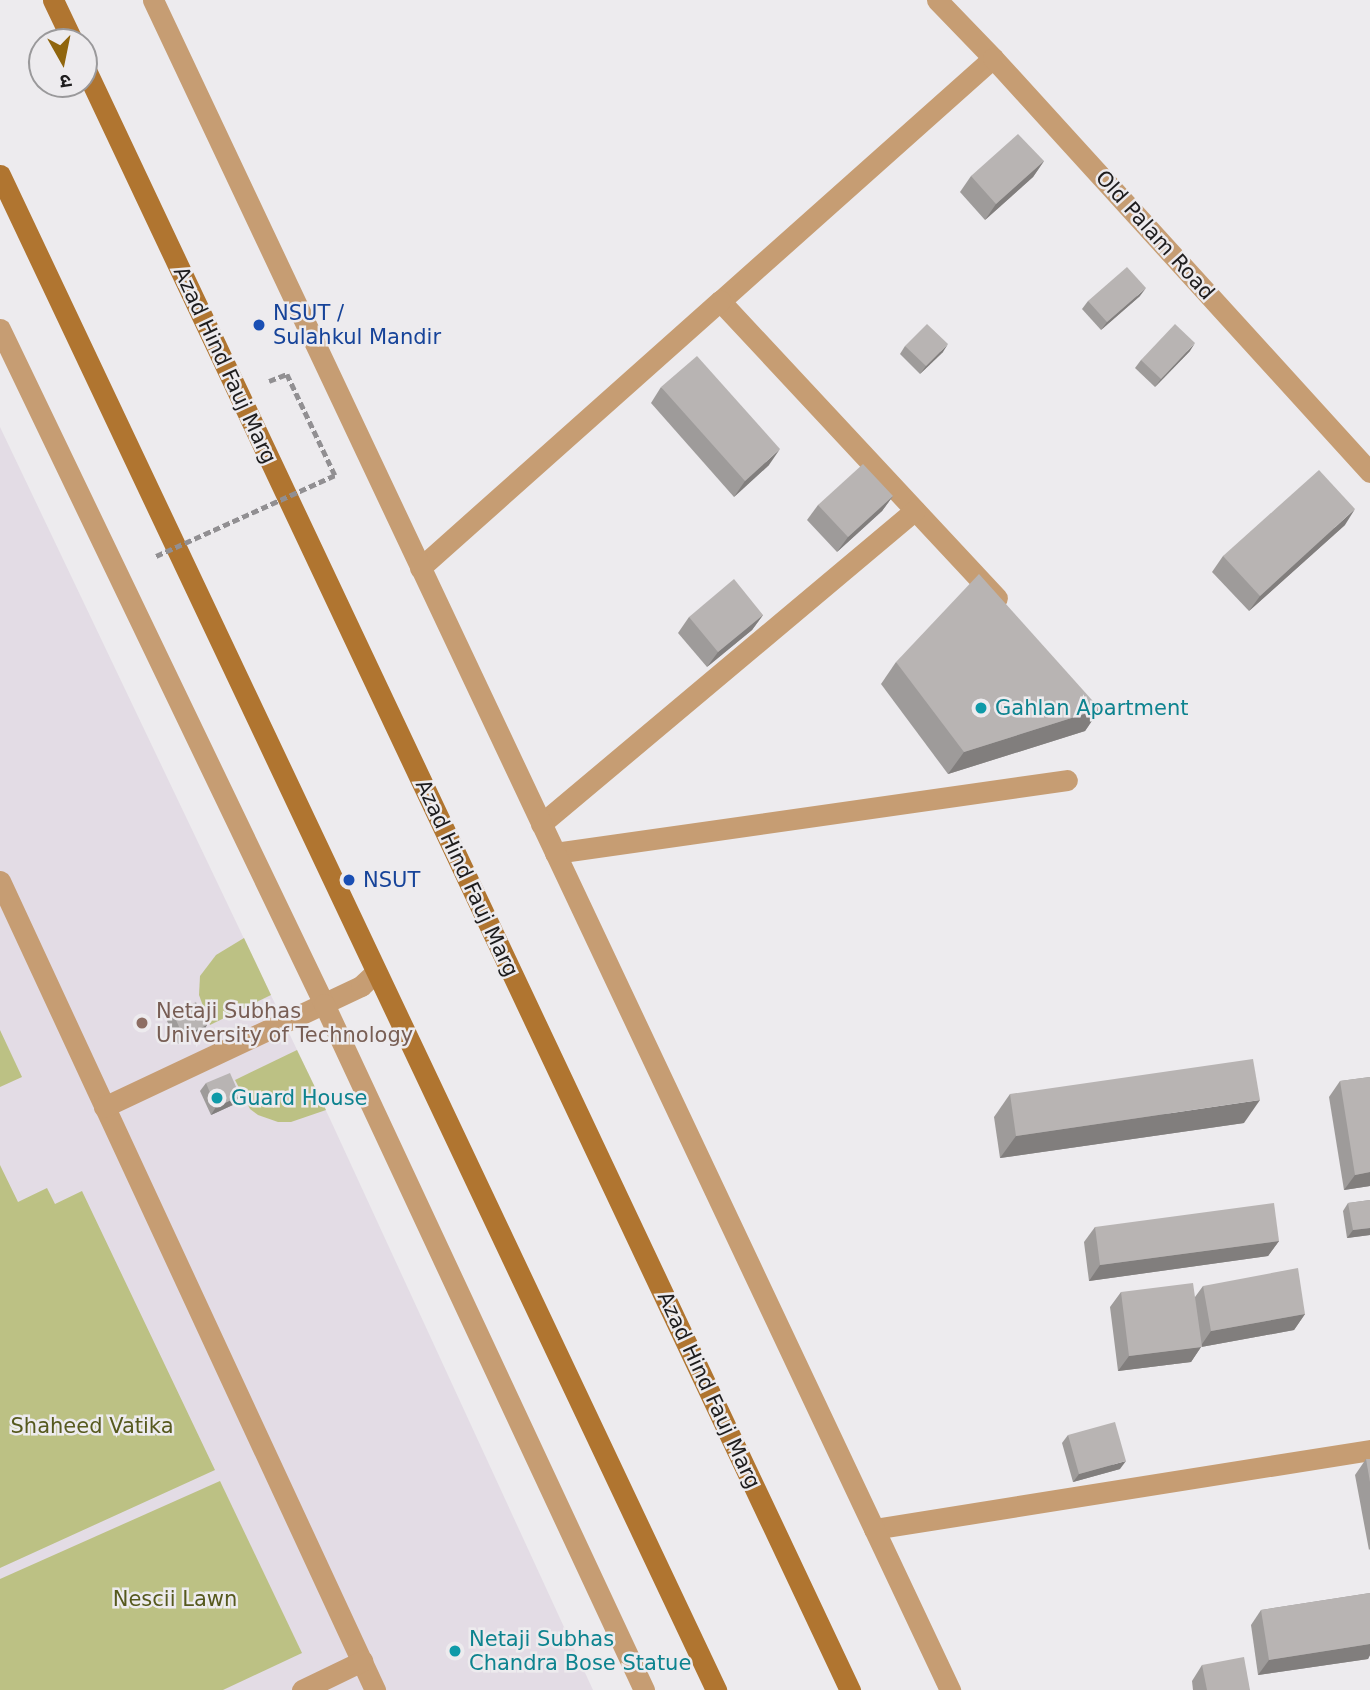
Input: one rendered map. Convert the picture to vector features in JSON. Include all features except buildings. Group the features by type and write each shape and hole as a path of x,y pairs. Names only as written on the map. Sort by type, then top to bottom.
{"main road":[{"path":"53,0 66,28"},
{"name":"Azad Hind Fauj Marg","path":"98,96 850,1690"},
{"path":"0,175 716,1690"}],"street":[{"path":"153,0 950,1690"},
{"name":"Old Palam Road","path":"937,0 1370,472"},
{"path":"420,568 993,58"},
{"path":"720,301 1010,611"},
{"path":"0,329 324,1003 644,1690"},
{"path":"541,824 915,510"},
{"path":"555,853 1067,780"},
{"path":"0,881 375,1690"},
{"path":"104,1107 361,986 375,973"},
{"path":"874,1529 1370,1450"},
{"path":"302,1690 362,1661"}],"path":[{"path":"239,394 322,359"},
{"path":"156,556 335,475 287,374"}],"shaded area":[{"name":"Netaji Subhas University of Technology","path":"0,427 330,1119 593,1690 0,1690"}],"green space":[{"path":"244,938 271,995 210,1025 199,995 200,976 216,955"},
{"path":"0,1030 22,1077 0,1087"},
{"path":"297,1050 326,1110 291,1122 278,1122 258,1115 250,1109 235,1080"},
{"name":"Shaheed Vatika","path":"0,1165 18,1202 47,1188 55,1204 82,1191 215,1470 0,1568"},
{"name":"Nescii Lawn","path":"220,1481 302,1653 223,1690 0,1690 0,1579"}],"place":[{"name":"NSUT / Sulahkul Mandir","path":"259,325"},
{"name":"Gahlan Apartment","path":"981,708"},
{"name":"NSUT","path":"349,880"},
{"name":"Netaji Subhas University of Technology","path":"142,1023"},
{"name":"Guard House","path":"217,1098"},
{"name":"Netaji Subhas Chandra Bose Statue","path":"455,1651"}]}
